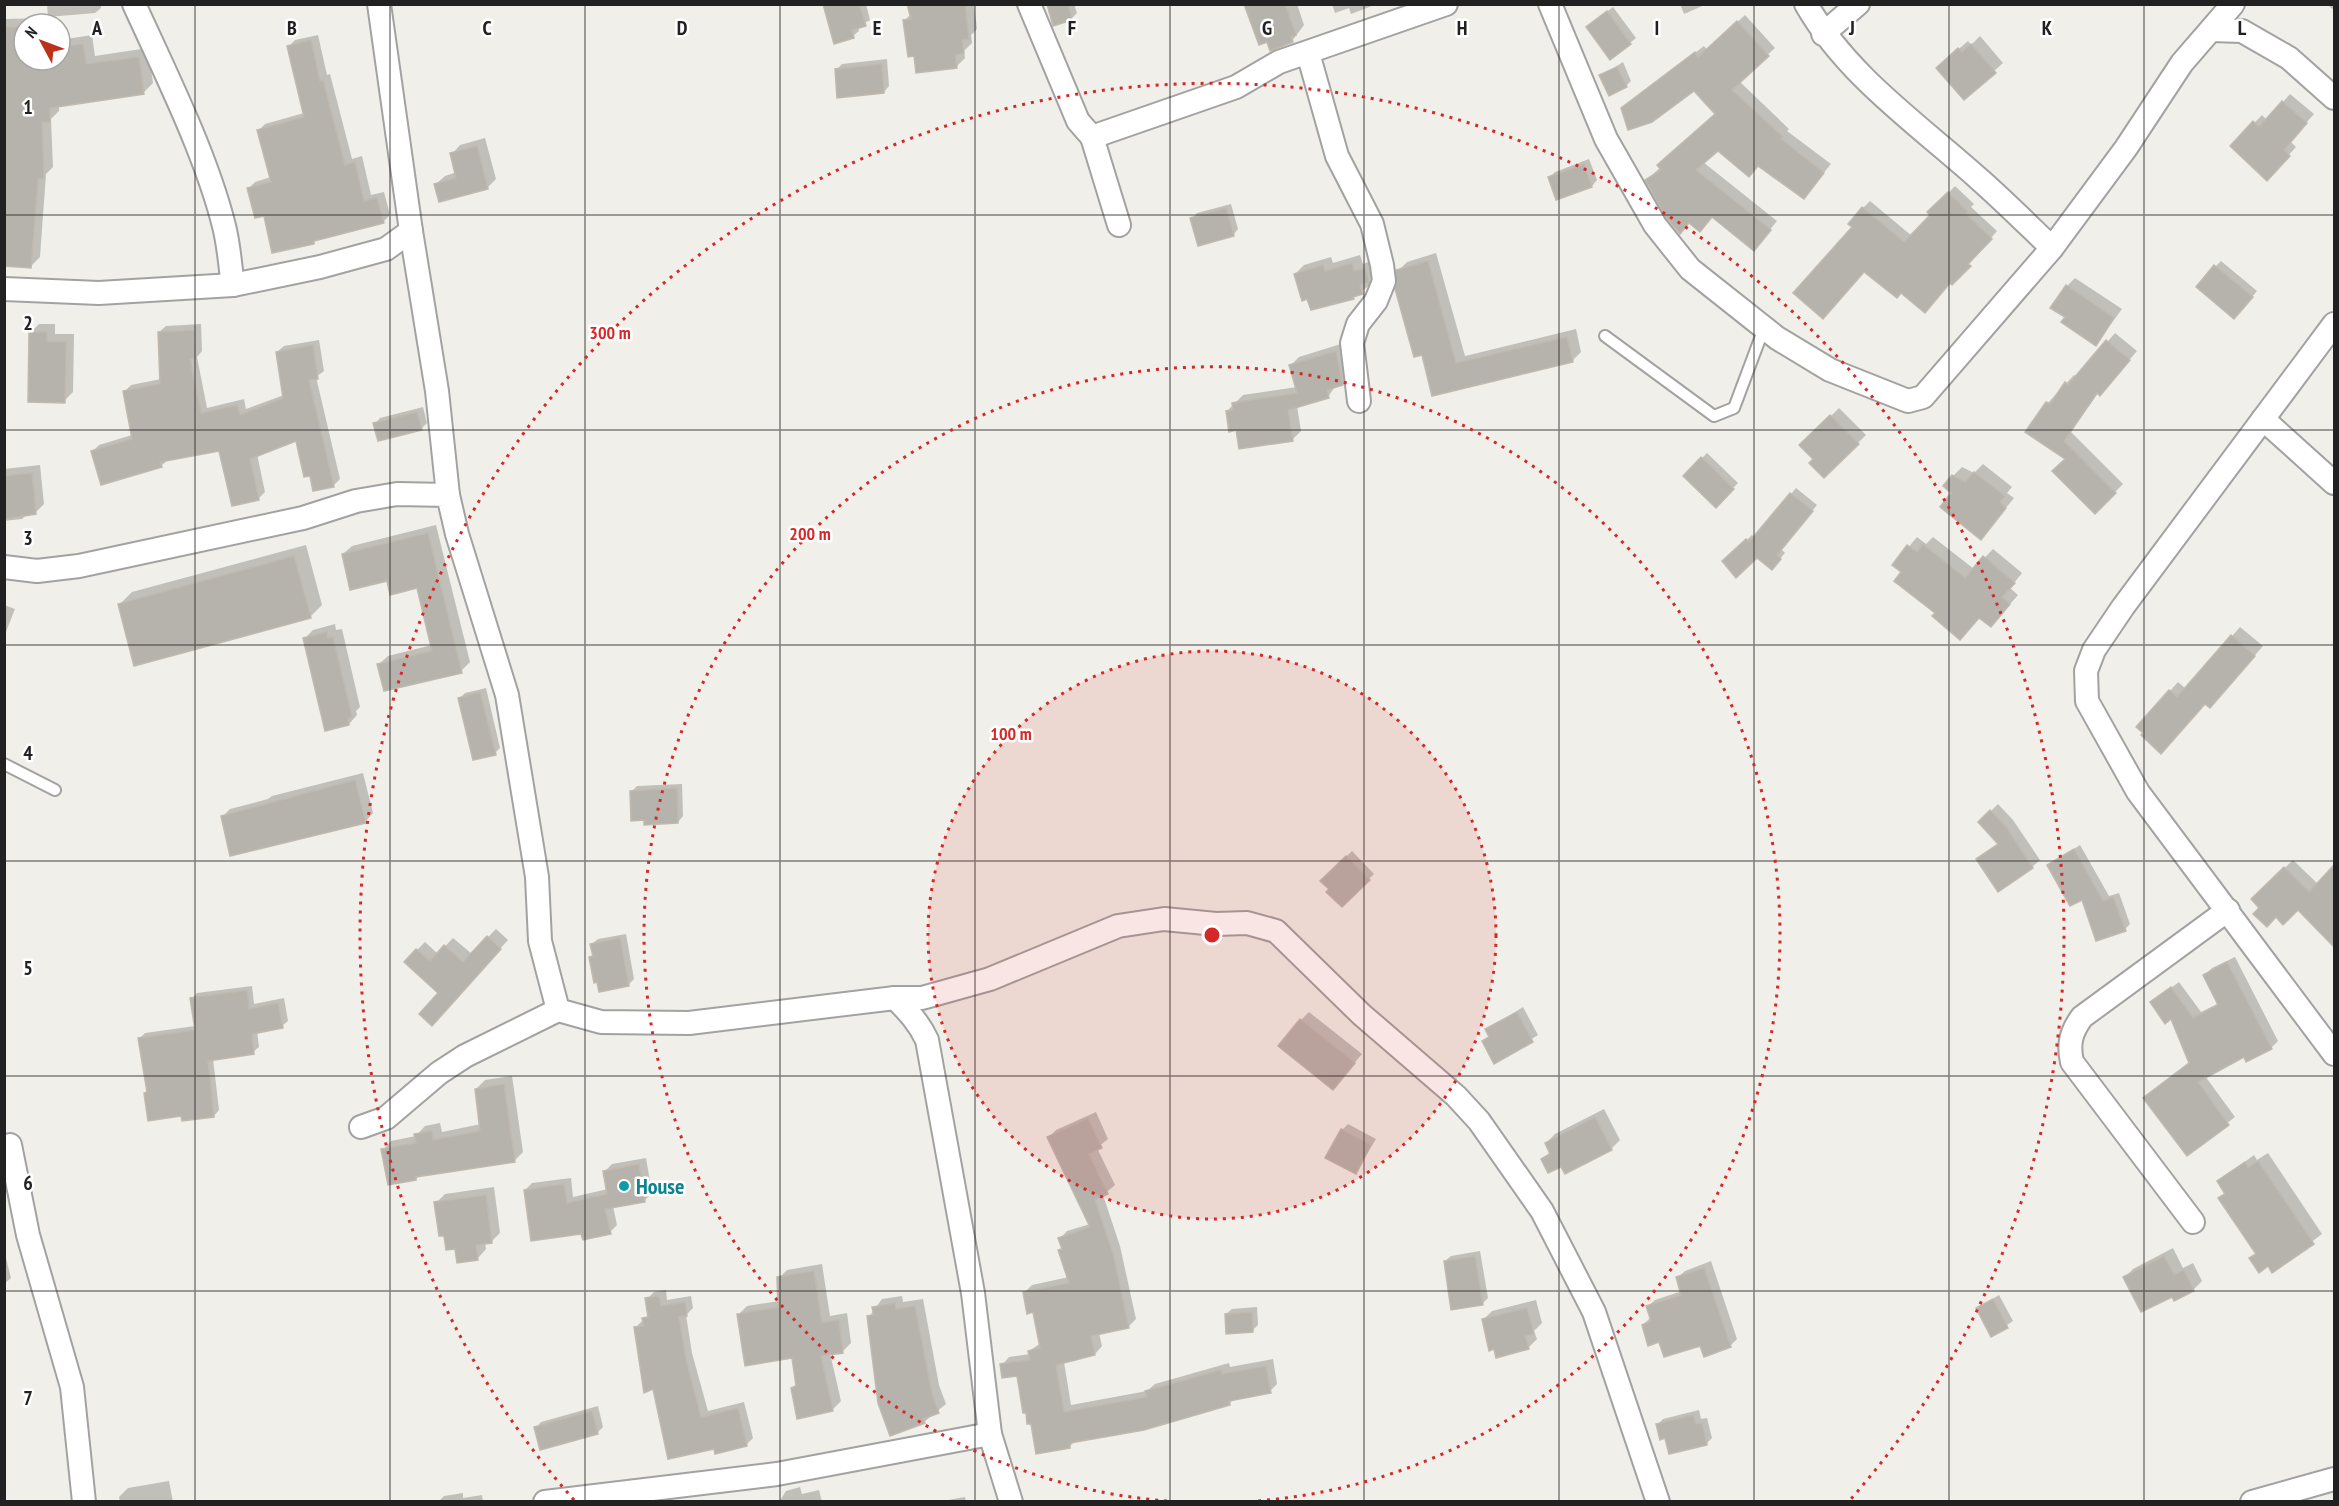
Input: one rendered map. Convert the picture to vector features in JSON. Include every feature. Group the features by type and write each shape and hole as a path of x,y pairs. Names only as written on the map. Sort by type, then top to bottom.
{"street":[{"path":"134,4 171,86 207,177 224,226 233,285"},
{"path":"379,4 411,231 437,391 448,495 457,534 507,695 537,877 540,940 558,1010"},
{"path":"1029,4 1078,121 1092,137 1119,225"},
{"path":"1092,137 1236,87 1279,62 1446,4"},
{"path":"1550,4 1606,139 1655,225 1690,269 1764,328 1830,370 1908,401 1923,397 2052,248 2126,148 2182,63 2234,4"},
{"path":"1806,4 1823,34 1886,99 1980,180 2052,248"},
{"path":"1823,34 1858,4"},
{"path":"2211,30 2242,31 2289,58 2334,98"},
{"path":"1308,53 1337,156 1372,224 1382,265 1384,281 1376,301 1358,324 1352,343 1359,400"},
{"path":"4,289 99,293 233,285 320,267 386,249 411,231"},
{"path":"2333,1049 2138,792 2087,700 2086,671 2094,650 2123,607 2334,324"},
{"path":"2263,419 2334,483"},
{"path":"4,567 37,571 79,566 303,518 356,501 397,494 448,495"},
{"path":"2193,1222 2072,1062 2069,1047 2073,1029 2082,1017 2228,910"},
{"path":"361,1127 394,1112 439,1074 465,1056 558,1010 601,1022 689,1023 895,998 922,998 990,979 1118,926 1164,919 1216,924 1247,922 1276,931 1362,1015 1456,1096 1479,1121 1542,1211 1594,1312 1658,1502"},
{"path":"895,998 918,1022 927,1040 974,1293 990,1434 1011,1502"},
{"path":"10,1145 28,1235 72,1387 84,1502"},
{"path":"544,1502 777,1474 990,1434"},
{"path":"2253,1502 2334,1479"}],"lane":[{"path":"1605,336 1714,416 1734,408 1764,328"},
{"path":"4,764 56,790"}],"building":[{"path":"823,4 859,4 866,26 852,30 854,38 834,44"},
{"path":"907,4 965,4 969,39 962,40 964,53 955,55 957,68 916,73 914,56 908,57 903,20 911,19"},
{"path":"1047,4 1068,4 1072,20 1053,26"},
{"path":"1244,4 1285,4 1296,35 1291,37 1293,42 1270,51 1267,42 1259,45"},
{"path":"1607,11 1631,44 1610,60 1586,27"},
{"path":"1737,21 1769,56 1732,90 1783,137 1781,139 1824,173 1804,199 1758,166 1749,177 1718,151 1696,170 1771,230 1754,251 1712,217 1700,232 1689,223 1680,234 1666,217 1645,180 1661,170 1657,165 1715,114 1694,91 1652,122 1628,130 1621,108 1695,52 1698,57"},
{"path":"4,27 12,27 12,72 72,72 72,45 83,44 86,64 139,57 144,94 50,108 50,122 42,122 44,178 38,179 31,268 4,266"},
{"path":"311,40 320,81 323,80 345,165 355,162 364,201 377,198 384,223 314,241 314,244 272,253 264,216 255,218 247,188 271,182 257,130 304,117 287,46"},
{"path":"1971,44 1996,73 1964,100 1936,68 1958,48 1962,52"},
{"path":"882,64 884,93 837,98 835,69"},
{"path":"1617,67 1627,87 1609,96 1599,75"},
{"path":"2282,101 2307,123 2284,150 2290,156 2267,181 2230,146 2253,121 2259,127"},
{"path":"477,146 488,189 439,202 434,184 456,178 450,153"},
{"path":"1584,164 1592,187 1556,200 1548,177"},
{"path":"1948,192 1968,212 1966,214 1992,239 1968,264 1971,266 1952,285 1950,283 1925,313 1901,293 1897,298 1864,272 1823,319 1793,293 1852,227 1848,224 1862,207 1904,242 1930,215 1927,212"},
{"path":"1226,208 1234,236 1198,246 1190,218"},
{"path":"1428,261 1456,363 1567,337 1573,362 1432,396 1422,355 1414,357 1395,289 1396,270"},
{"path":"1352,263 1354,271 1365,268 1369,282 1360,285 1363,294 1353,297 1354,299 1311,310 1307,299 1302,301 1294,274 1323,265 1325,271"},
{"path":"2214,265 2253,297 2234,319 2196,287"},
{"path":"2066,285 2114,318 2096,346 2061,322 2065,317 2050,308"},
{"path":"195,330 196,359 190,359 201,413 237,405 240,415 283,398 276,352 313,345 318,379 309,380 334,487 313,491 310,476 304,477 296,441 250,459 259,500 232,506 219,451 160,462 162,467 101,485 91,451 132,439 123,391 160,384 158,332"},
{"path":"29,332 47,332 47,342 66,342 65,403 28,402"},
{"path":"2106,340 2130,360 2100,396 2097,393 2064,441 2116,493 2095,514 2052,471 2065,459 2025,432 2046,402 2050,404 2065,382 2068,385"},
{"path":"1336,351 1343,385 1327,390 1329,398 1288,410 1293,441 1239,449 1236,430 1229,432 1226,411 1233,410 1232,403 1297,393 1289,365"},
{"path":"417,412 422,430 378,441 373,423"},
{"path":"1830,415 1859,444 1824,478 1809,463 1813,459 1799,445"},
{"path":"1701,457 1734,489 1716,508 1683,476"},
{"path":"1974,472 2005,496 2000,502 2006,508 1981,540 1940,507 1951,493 1943,486 1952,475 1965,482"},
{"path":"32,473 36,514 4,519 4,476"},
{"path":"1790,493 1813,511 1777,555 1781,559 1772,570 1757,558 1736,578 1722,561 1746,539 1749,542"},
{"path":"428,533 462,673 384,691 377,664 432,651 417,588 390,595 387,581 350,590 342,554"},
{"path":"1923,544 1965,578 1983,556 2015,583 2002,597 2010,604 1991,627 1979,618 1960,640 1932,616 1935,613 1894,581 1901,572 1892,565 1907,545 1917,552"},
{"path":"294,556 311,618 134,666 118,604"},
{"path":"327,632 328,638 333,637 352,717 348,718 349,725 325,731 303,638"},
{"path":"2231,635 2255,656 2210,708 2205,704 2161,754 2136,727 2169,690 2177,697"},
{"path":"480,692 496,755 473,760 458,698"},
{"path":"355,780 366,823 230,856 221,816"},
{"path":"677,788 678,823 644,825 644,820 631,821 630,791"},
{"path":"1990,810 2006,827 2033,868 1998,892 1976,859 1998,844 1978,822"},
{"path":"2074,849 2103,901 2113,897 2126,931 2096,941 2082,900 2070,906 2047,865"},
{"path":"1346,856 1370,880 1342,907 1326,892 1329,889 1320,881"},
{"path":"2334,865 2334,947 2298,910 2283,925 2276,917 2267,927 2253,914 2259,908 2251,899 2284,867 2309,892"},
{"path":"487,936 501,949 432,1026 419,1014 438,993 404,962 416,949 430,961 444,945 463,962"},
{"path":"620,938 629,986 599,992 597,982 594,983 589,957 593,956 590,944"},
{"path":"2227,962 2272,1049 2246,1062 2244,1057 2198,1082 2229,1125 2187,1156 2143,1098 2189,1063 2171,1019 2165,1024 2150,1002 2171,987 2193,1018 2218,1005 2203,975"},
{"path":"247,990 249,1009 278,1003 283,1028 252,1034 254,1054 208,1061 214,1117 182,1121 181,1116 148,1121 144,1093 147,1092 138,1038 195,1030 190,998"},
{"path":"1517,1012 1533,1042 1494,1064 1482,1041 1489,1037 1485,1029"},
{"path":"1300,1019 1355,1063 1333,1090 1278,1046"},
{"path":"504,1084 515,1162 416,1177 416,1180 388,1185 381,1149 416,1143 414,1134 432,1131 433,1140 480,1131 475,1089"},
{"path":"1595,1117 1612,1150 1565,1174 1561,1167 1548,1173 1541,1159 1550,1154 1545,1143"},
{"path":"1088,1118 1102,1148 1089,1154 1108,1194 1095,1200 1113,1254 1129,1328 1091,1336 1095,1355 1056,1365 1064,1412 1147,1397 1145,1391 1221,1370 1222,1374 1266,1366 1271,1393 1229,1401 1230,1405 1144,1430 1070,1443 1070,1448 1036,1454 1031,1424 1027,1424 1026,1413 1023,1413 1017,1376 1002,1378 1000,1364 1030,1360 1028,1351 1040,1348 1033,1312 1027,1314 1023,1292 1069,1283 1058,1250 1062,1249 1058,1238 1090,1227 1047,1137"},
{"path":"1341,1129 1371,1145 1356,1174 1325,1158"},
{"path":"2258,1161 2314,1244 2272,1273 2268,1266 2259,1273 2249,1258 2256,1254 2218,1198 2225,1194 2217,1181 2245,1162 2248,1168"},
{"path":"639,1164 645,1202 605,1209 611,1234 583,1240 581,1234 531,1241 524,1190 564,1184 567,1203 607,1194 603,1171"},
{"path":"486,1195 492,1243 476,1245 478,1260 457,1263 455,1249 446,1250 444,1236 439,1236 434,1202"},
{"path":"1475,1256 1483,1305 1451,1310 1444,1261"},
{"path":"2164,1256 2174,1275 2184,1270 2194,1291 2174,1301 2172,1297 2141,1312 2123,1277"},
{"path":"1704,1268 1731,1347 1704,1357 1700,1346 1664,1357 1659,1342 1648,1346 1642,1325 1651,1321 1646,1306 1681,1295 1676,1277"},
{"path":"814,1271 822,1323 839,1320 843,1353 821,1356 833,1411 797,1419 791,1388 796,1386 792,1358 745,1366 737,1314 778,1307 777,1277"},
{"path":"659,1296 661,1306 685,1302 687,1316 679,1317 686,1360 701,1417 738,1408 747,1446 715,1454 714,1449 668,1459 653,1389 644,1393 634,1327 644,1326 642,1318 648,1317 645,1298"},
{"path":"1993,1299 2008,1328 1991,1337 1976,1308"},
{"path":"895,1303 896,1309 915,1306 932,1394 939,1413 923,1419 925,1423 890,1436 878,1403 867,1316 874,1315 872,1307"},
{"path":"1527,1308 1534,1334 1525,1336 1529,1349 1496,1358 1494,1349 1489,1351 1482,1319"},
{"path":"1252,1312 1253,1332 1226,1334 1225,1314"},
{"path":"592,1411 598,1434 540,1450 534,1427"},
{"path":"1693,1415 1696,1424 1702,1423 1707,1445 1669,1454 1665,1438 1660,1440 1656,1424"}],"place":[{"name":"House","path":"624,1186"}]}
